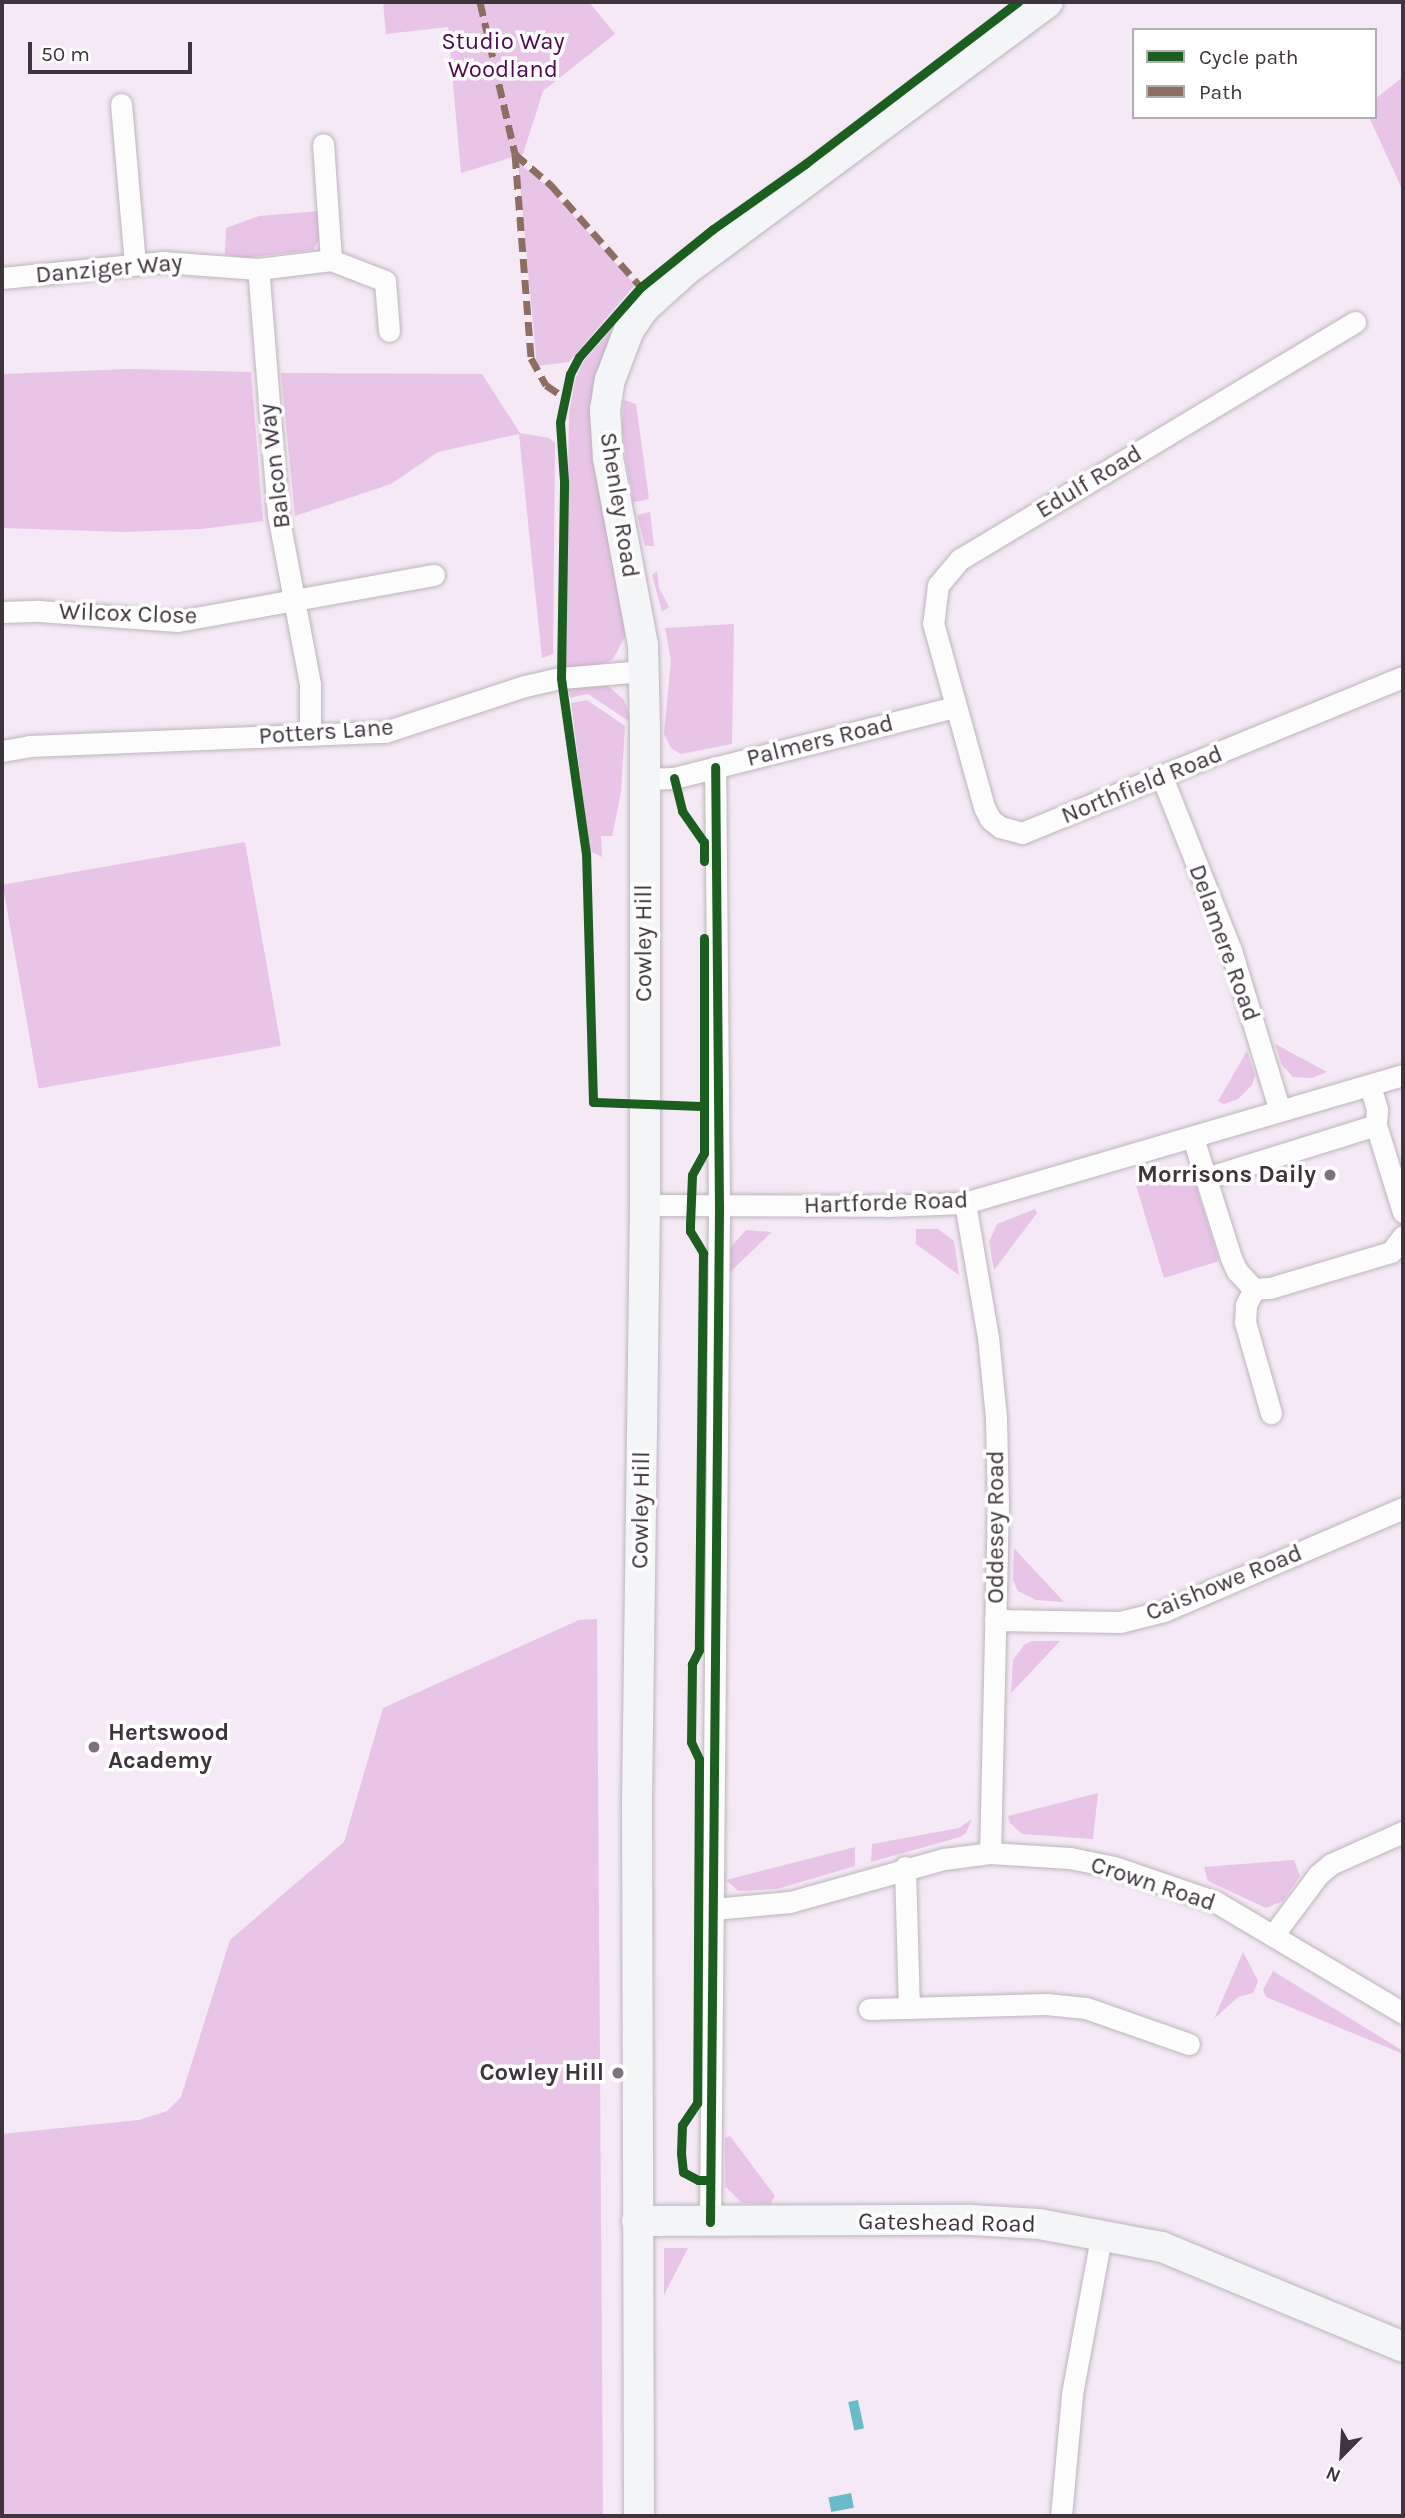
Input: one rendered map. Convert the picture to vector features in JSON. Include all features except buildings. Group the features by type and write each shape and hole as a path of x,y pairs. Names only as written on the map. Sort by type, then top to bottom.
{"main road":[{"name":"Shenley Road","path":"643,671 643,645 608,458 605,410 615,361 629,330 643,309 686,270 1048,2"},
{"name":"Cowley Hill","path":"639,2516 637,1804 645,1205 643,671"},
{"name":"Gateshead Road","path":"637,2221 1012,2221 1101,2238 1132,2239 1162,2247 1403,2347"}],"street":[{"path":"121,104 135,264"},
{"path":"323,144 331,260"},
{"path":"258,269 331,260 385,281 389,331"},
{"name":"Danziger Way","path":"2,278 135,264 193,262 258,269"},
{"name":"Balcon Way","path":"258,269 278,515 310,684 310,735"},
{"name":"Edulf Road","path":"955,708 933,623 938,585 960,559 1355,322"},
{"name":"Wilcox Close","path":"2,612 39,611 178,621 434,575"},
{"name":"Potters Lane","path":"2,751 42,746 385,732 525,685 561,678 643,671"},
{"name":"Northfield Road","path":"955,708 984,807 990,819 1011,831 1035,830 1403,677"},
{"name":"Palmers Road","path":"643,779 674,778 955,708"},
{"path":"709,2222 719,1207 715,767"},
{"name":"Delamere Road","path":"1162,777 1231,950 1280,1111"},
{"name":"Hartforde Road","path":"645,1205 719,1207 965,1203 1403,1075"},
{"path":"1370,1086 1377,1109 1376,1125 1403,1212"},
{"path":"1206,1178 1376,1125"},
{"path":"1193,1138 1231,1258 1237,1271 1254,1289"},
{"name":"Oddesey Road","path":"965,1203 988,1337 996,1418 998,1503 990,1853"},
{"path":"1254,1289 1270,1288 1391,1252 1403,1236"},
{"path":"1254,1289 1247,1305 1245,1322 1271,1413"},
{"name":"Caishowe Road","path":"995,1620 1121,1622 1164,1611 1403,1508"},
{"path":"1274,1934 1318,1875 1331,1864 1403,1832"},
{"name":"Crown Road","path":"713,1909 790,1902 852,1886 905,1867 990,1853 1070,1858 1114,1867 1216,1902 1403,2012"},
{"path":"905,1867 909,2008"},
{"path":"869,2009 1046,2004 1086,2008 1189,2044"},
{"path":"1061,2516 1072,2393 1101,2238"}],"green space":[{"name":"Studio Way Woodland","path":"383,2 589,2 615,34 543,91 523,154 461,173 448,27 386,34"},
{"path":"1403,77 1403,191 1370,119 1377,119 1377,97"},
{"path":"518,162 549,188 635,285 569,362 537,366"},
{"path":"319,211 321,237 313,250 242,258 225,254 226,228 259,216"},
{"path":"623,316 603,358 625,637 613,659 603,664 566,668 569,412 575,380 583,362"},
{"path":"130,369 251,372 263,521 201,529 125,532 2,528 2,374"},
{"path":"281,373 482,374 520,433 549,438 555,443 553,654 542,658 519,434 438,452 391,484 295,516"},
{"path":"624,400 636,404 649,499 641,501 633,502 622,426"},
{"path":"650,512 654,546 645,546 637,515"},
{"path":"657,571 659,588 669,607 662,612 652,575"},
{"path":"734,624 732,744 681,754 671,748 664,734 671,660 665,628"},
{"path":"606,684 624,700 631,719 627,720 588,694 570,698 567,687"},
{"path":"587,700 625,726 621,792 612,836 601,836 602,857 590,851 571,703"},
{"path":"245,842 281,1046 39,1089 3,885"},
{"path":"1275,1044 1327,1072 1312,1078 1293,1077 1282,1065"},
{"path":"1247,1051 1255,1075 1252,1085 1238,1099 1224,1104 1218,1101"},
{"path":"1179,1169 1194,1179 1219,1261 1164,1278 1135,1182"},
{"path":"1035,1209 1037,1213 994,1270 989,1242 997,1224"},
{"path":"916,1229 938,1229 954,1241 959,1275 916,1244"},
{"path":"746,1230 772,1232 730,1272 730,1248"},
{"path":"1014,1548 1064,1602 1036,1600 1018,1591 1013,1580"},
{"path":"597,1619 603,2516 2,2516 2,2134 139,2120 167,2111 181,2097 230,1940 344,1842 383,1708 579,1620"},
{"path":"1032,1641 1060,1641 1011,1693 1013,1660 1024,1645"},
{"path":"1098,1793 1093,1839 1022,1834 1010,1823 1008,1816"},
{"path":"972,1819 966,1833 960,1837 871,1862 872,1844 959,1828"},
{"path":"855,1847 855,1866 777,1889 738,1891 726,1880"},
{"path":"1294,1860 1300,1876 1283,1901 1266,1908 1208,1881 1204,1867"},
{"path":"1243,1952 1258,1981 1253,1993 1238,1997 1214,2019"},
{"path":"1273,1971 1403,2051 1403,2054 1266,1997 1263,1990"},
{"path":"730,2136 775,2196 770,2204 742,2203 725,2186 725,2138"},
{"path":"664,2248 688,2248 664,2295"}],"water":[{"path":"858,2400 864,2428 854,2430 848,2402"},
{"path":"851,2493 854,2508 831,2512 828,2497"}],"marked path":[{"path":"480,2 515,154 531,358 546,385 565,398"},
{"path":"515,154 551,185 641,287"}],"cycle path":[{"path":"703,1106 593,1102 586,854 561,678 564,481 560,422 570,374 579,357 641,287 713,229 805,164 1018,2"},
{"path":"710,2222 719,1207 715,767"},
{"path":"674,778 682,811 704,842 704,861"},
{"path":"704,938 704,1153 692,1175 690,1225 690,1231 703,1253 699,1650 692,1664 691,1742 699,1759 697,2103 682,2125 681,2153 683,2172 698,2180 709,2180"}],"place":[{"name":"Morrisons Daily","path":"1330,1175"},
{"name":"Hertswood Academy","path":"94,1747"},
{"name":"Cowley Hill","path":"618,2073"}]}
